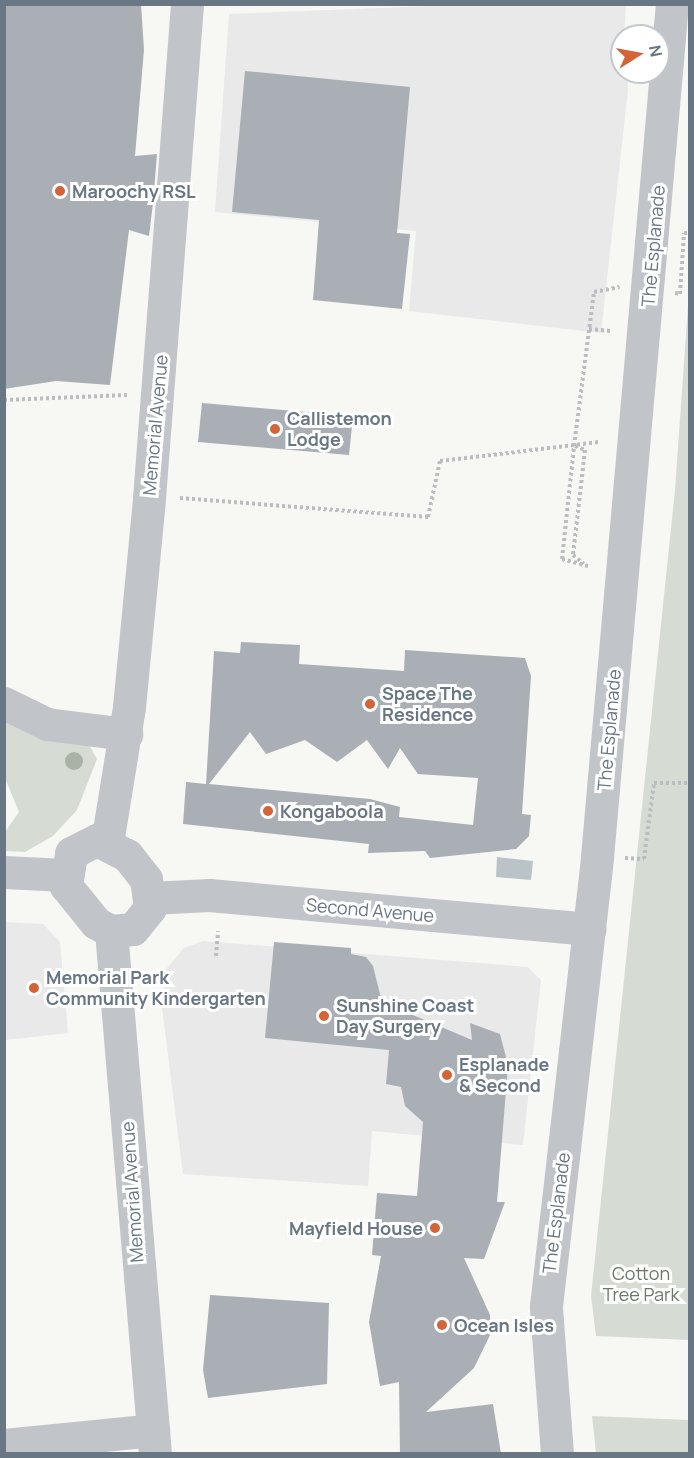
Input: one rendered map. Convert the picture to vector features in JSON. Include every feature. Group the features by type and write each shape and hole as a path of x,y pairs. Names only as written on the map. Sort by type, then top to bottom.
{"street":[{"name":"Memorial Avenue","path":"107,843 126,734 158,393 187,4"},
{"name":"The Esplanade","path":"557,1454 546,1306 597,857 672,4"},
{"path":"4,703 46,724 126,734"},
{"path":"107,843 138,868 150,898 150,908 133,929 111,931 77,906 65,875 80,844 107,843"},
{"path":"4,872 65,875"},
{"name":"Second Avenue","path":"150,898 209,895 589,929"},
{"name":"Memorial Avenue","path":"111,931 154,1442"},
{"path":"4,1445 154,1442"}],"path":[{"path":"574,446 585,450 573,555 588,566 562,559 574,446 594,292 615,287"},
{"path":"589,329 611,331"},
{"path":"4,400 158,393"},
{"path":"180,498 428,517 440,461 599,442"},
{"path":"597,857 644,859 654,783 690,783"},
{"path":"216,956 218,931"}],"shaded area":[{"path":"454,5 626,5 625,24 610,24 610,84 628,84 628,89 601,333 409,311 416,231 215,212 229,14"},
{"path":"497,857 533,861 531,880 496,877"},
{"name":"Memorial Park Community Kindergarten","path":"4,922 43,924 60,942 68,1033 5,1040"},
{"path":"203,941 528,967 541,980 523,1145 372,1131 368,1186 183,1174 162,1007 166,969 184,948"}],"green space":[{"name":"Cotton Tree Park","path":"689,291 689,1340 596,1336 591,1296 675,490"},
{"path":"5,718 88,743 97,759 77,810 53,836 25,852 5,851 5,832 19,812 5,778"},
{"path":"592,1416 689,1420 689,1453 596,1453"}],"building":[{"name":"Maroochy RSL","path":"4,4 141,4 144,50 135,156 157,154 149,236 129,230 110,385 56,381 4,389"},
{"path":"245,71 410,87 397,233 410,234 402,309 313,300 319,220 232,212"},
{"name":"Callistemon Lodge","path":"202,403 353,416 349,455 198,442"},
{"name":"Space The Residence","path":"241,642 300,645 299,664 404,671 405,650 525,658 531,676 522,814 531,815 529,836 516,849 430,858 425,851 368,853 369,844 183,824 186,782 206,784 214,651 240,653","holes":["250,732 266,754 305,740 337,762 367,740 388,769 400,748 418,774 478,778 473,825 399,817 400,807 370,799 209,784"]},
{"path":"274,942 351,948 351,954 366,957 373,966 382,1002 472,1040 470,1023 500,1034 508,1065 497,1202 505,1202 484,1259 464,1258 490,1315 491,1333 474,1368 426,1412 493,1404 501,1454 400,1454 399,1382 380,1386 369,1322 381,1256 372,1255 377,1193 417,1196 423,1122 405,1106 401,1087 386,1084 389,1050 265,1038"},
{"path":"210,1295 329,1303 327,1384 208,1398 203,1370"}],"place":[{"name":"Maroochy RSL","path":"60,191"},
{"name":"Callistemon Lodge","path":"275,429"},
{"name":"Space The Residence","path":"370,704"},
{"name":"Kongaboola","path":"268,811"},
{"name":"Memorial Park Community Kindergarten","path":"34,988"},
{"name":"Sunshine Coast Day Surgery","path":"324,1016"},
{"name":"Esplanade & Second","path":"447,1075"},
{"name":"Mayfield House","path":"435,1228"},
{"name":"Ocean Isles","path":"442,1325"}]}
